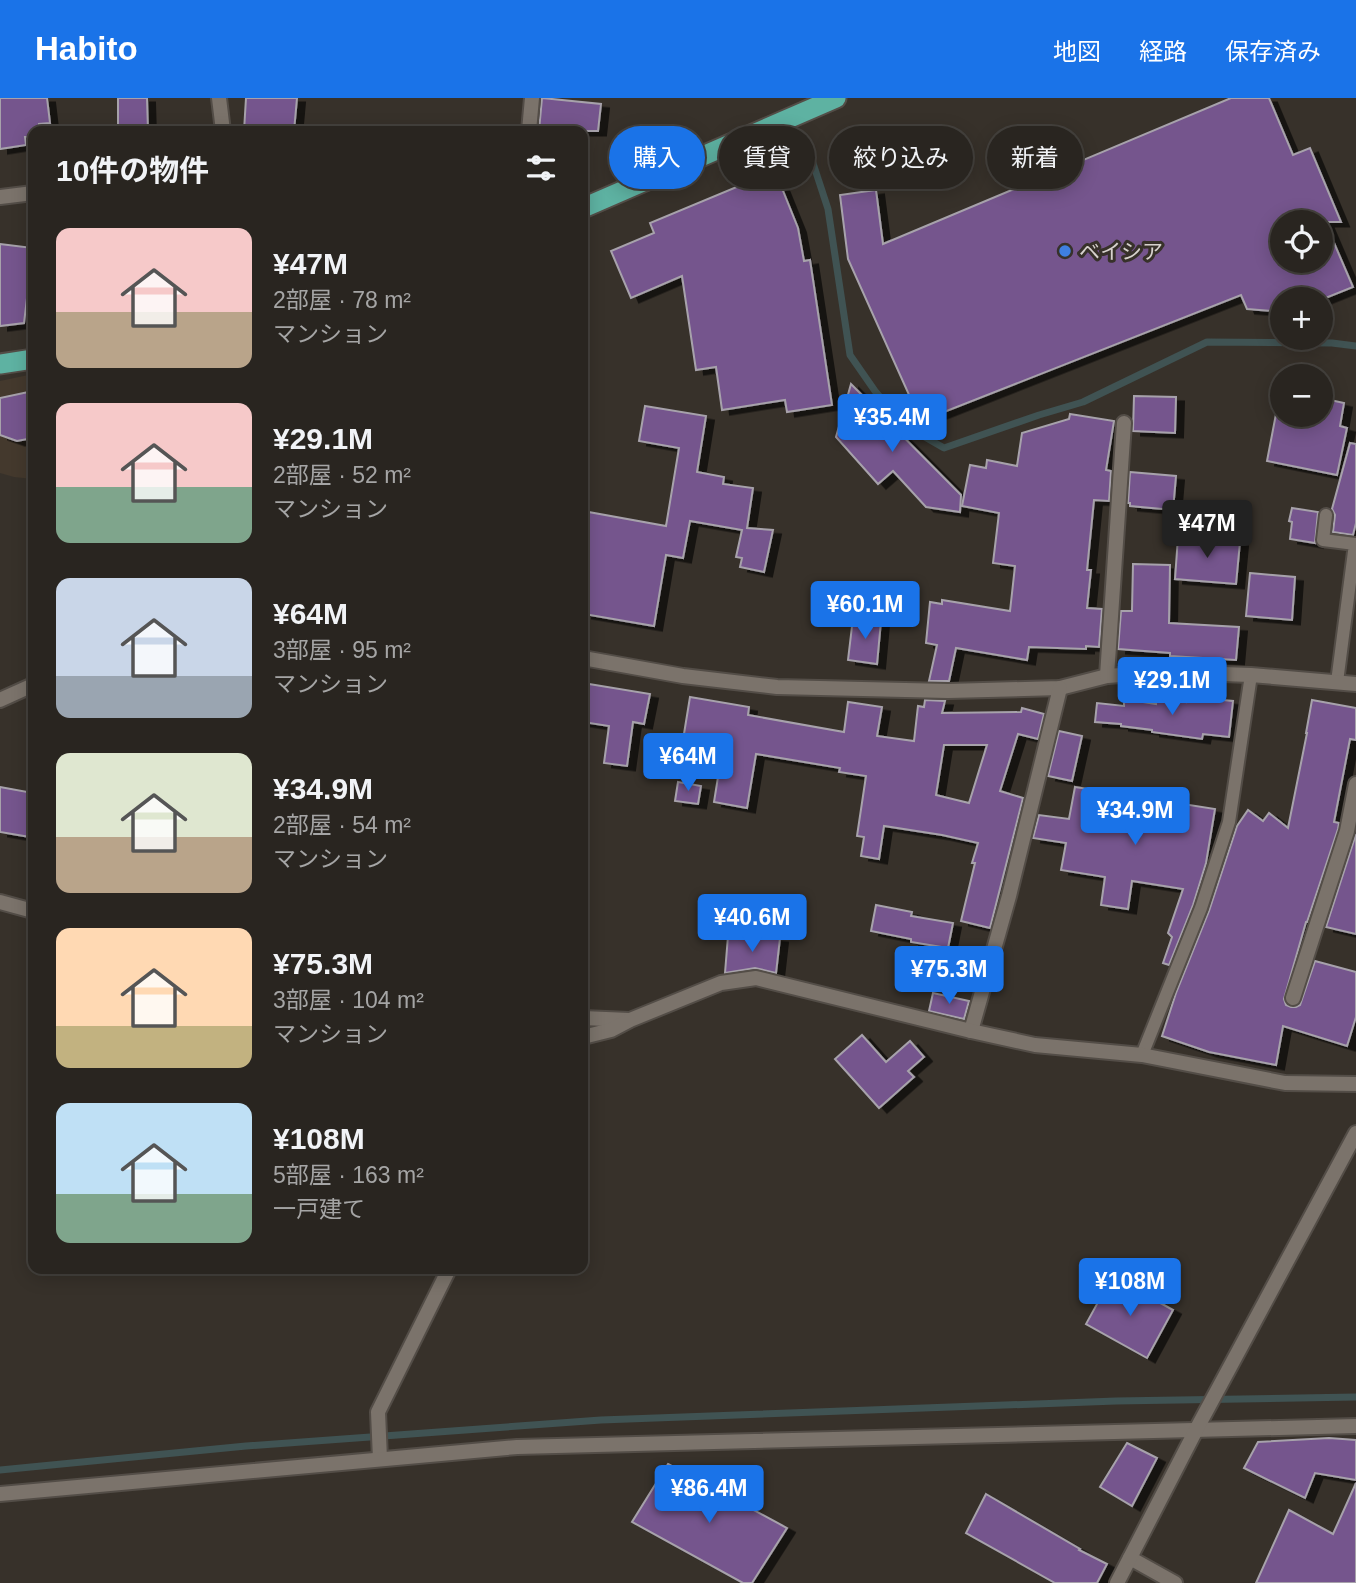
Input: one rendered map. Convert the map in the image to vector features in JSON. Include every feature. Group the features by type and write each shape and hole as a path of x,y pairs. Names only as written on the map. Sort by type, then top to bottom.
{"highway":[{"path":"588,206 836,98"},
{"path":"0,364 28,360"}],"street":[{"path":"219,98 222,126"},
{"path":"529,126 532,98"},
{"path":"0,197 28,194"},
{"path":"1107,676 1124,423"},
{"path":"588,659 683,676 777,687 948,691 1060,688 1107,676 1164,672 1251,675 1356,684"},
{"path":"0,699 28,687"},
{"path":"971,1031 1009,896 1060,688"},
{"path":"1293,998 1347,831 1356,784"},
{"path":"0,902 28,910"},
{"path":"588,1036 611,1030 721,983 756,978 1035,1045 1142,1055 1285,1083 1356,1084"},
{"path":"588,1018 630,1020"},
{"path":"1117,1583 1356,1133"},
{"path":"380,1453 377,1412 446,1274"},
{"path":"0,1494 380,1453 517,1447 1356,1426"},
{"path":"1130,1558 1175,1583"}],"lane":[{"path":"1326,515 1323,540 1355,544 1337,682"},
{"path":"1142,1055 1201,908 1228,822 1251,675"}],"shaded area":[{"path":"28,375 28,478 0,473 0,381"}],"building":[{"path":"0,98 47,98 50,123 28,126 26,145 0,149"},
{"path":"118,98 147,98 148,126 118,126"},
{"path":"246,98 297,98 294,126 244,126"},
{"path":"542,98 601,104 598,131 588,131 588,126 539,126"},
{"name":"ベイシア","path":"1231,98 1269,98 1293,155 1310,148 1341,222 1333,222 1333,210 1270,210 1270,273 1333,273 1333,241 1353,287 1333,295 1333,287 1270,287 1270,311 1247,309 1241,295 939,414 914,406 848,259 840,195 876,190 883,244 1014,189 1083,189 1083,160"},
{"path":"732,189 782,189 798,228 804,261 810,260 832,405 787,412 785,400 722,410 716,367 696,370 682,276 631,298 611,251 654,233 650,223"},
{"path":"0,244 28,247 28,290 24,323 0,326"},
{"path":"851,384 961,495 960,512 926,507 893,471 878,484 836,437"},
{"path":"28,392 28,439 17,441 0,435 0,398"},
{"path":"1134,396 1176,397 1175,433 1133,431"},
{"path":"1333,401 1344,403 1340,426 1347,428 1337,475 1267,461 1274,427 1333,427"},
{"path":"645,406 706,416 697,472 724,477 723,484 753,488 747,528 773,530 764,572 740,567 742,558 736,557 742,530 690,521 683,558 666,555 654,626 588,615 588,512 666,526 679,448 639,441"},
{"path":"1070,414 1114,421 1106,470 1111,471 1109,501 1094,500 1087,570 1091,570 1087,608 1102,609 1099,647 1029,647 1027,660 956,648 949,681 929,681 937,645 926,643 930,602 942,604 942,600 1010,611 1015,566 993,563 999,513 962,506 970,465 986,468 987,460 1017,466 1022,433 1069,419"},
{"path":"1350,443 1356,444 1356,523 1353,535 1333,532 1335,515 1332,509"},
{"path":"1130,472 1176,476 1173,510 1130,506"},
{"path":"1292,508 1318,512 1315,543 1290,539 1292,522 1289,521"},
{"path":"1178,537 1240,542 1236,584 1175,579"},
{"path":"1133,564 1170,565 1169,623 1239,627 1236,660 1170,656 1170,653 1118,649 1121,611 1132,611"},
{"path":"1250,573 1295,577 1292,620 1246,616"},
{"path":"853,618 881,621 877,664 848,660"},
{"path":"588,684 650,694 644,724 633,722 627,766 604,763 609,726 588,723"},
{"path":"690,697 749,707 748,715 844,732 848,702 882,707 877,736 914,741 918,706 924,707 925,700 945,701 942,713 1021,712 1022,708 1044,714 1038,739 1018,734 1000,791 1023,798 990,928 961,921 978,843 884,826 879,859 861,856 864,837 857,836 866,776 839,772 840,768 756,754 747,808 714,802 723,746 683,740","holes":["944,745 987,745 969,803 936,795"]},
{"path":"1156,698 1186,702 1186,698 1233,701 1229,737 1203,734 1202,739 1152,732 1121,724 1095,722 1097,703 1124,706 1124,699 1156,704"},
{"path":"1312,700 1356,708 1356,740 1350,739 1334,822 1339,823 1338,829 1306,922 1284,999 1286,1005 1291,1007 1300,1005 1315,961 1356,972 1356,1017 1347,1046 1283,1026 1276,1065 1209,1052 1162,1036 1209,911 1237,826 1248,810 1263,821 1269,813 1288,828"},
{"path":"1059,731 1082,736 1072,781 1048,776"},
{"path":"678,782 701,786 698,804 675,801"},
{"path":"0,787 28,792 28,837 0,832"},
{"path":"1075,787 1215,809 1206,863 1193,905 1169,965 1163,963 1172,937 1168,933 1183,889 1132,881 1128,909 1101,905 1105,877 1061,870 1066,843 1033,838 1039,815 1069,819"},
{"path":"1356,834 1356,934 1326,927"},
{"path":"876,905 912,912 911,916 953,923 948,948 911,942 911,939 871,931"},
{"path":"755,935 780,938 776,973 755,968 725,973 728,936 755,938"},
{"path":"933,993 969,1001 964,1019 929,1011"},
{"path":"862,1035 886,1062 910,1041 924,1057 908,1071 914,1077 879,1108 835,1059"},
{"path":"1108,1284 1122,1292 1126,1284 1173,1310 1147,1358 1086,1324"},
{"path":"1329,1438 1356,1440 1356,1480 1315,1473 1305,1498 1244,1468 1258,1442"},
{"path":"1127,1443 1157,1458 1132,1506 1100,1487"},
{"path":"668,1464 787,1528 752,1583 743,1583 632,1522"},
{"path":"1356,1483 1356,1583 1256,1583 1289,1510 1333,1534"},
{"path":"986,1494 1107,1564 1097,1583 1055,1583 966,1533"}],"waterway":[{"path":"815,169 828,209 850,355 875,391 904,425 944,448 1083,402 1207,342 1332,343 1356,346"},
{"path":"0,1470 246,1446 601,1420 1116,1401 1356,1397"}],"place":[{"name":"ベイシア","path":"1065,251"}]}
